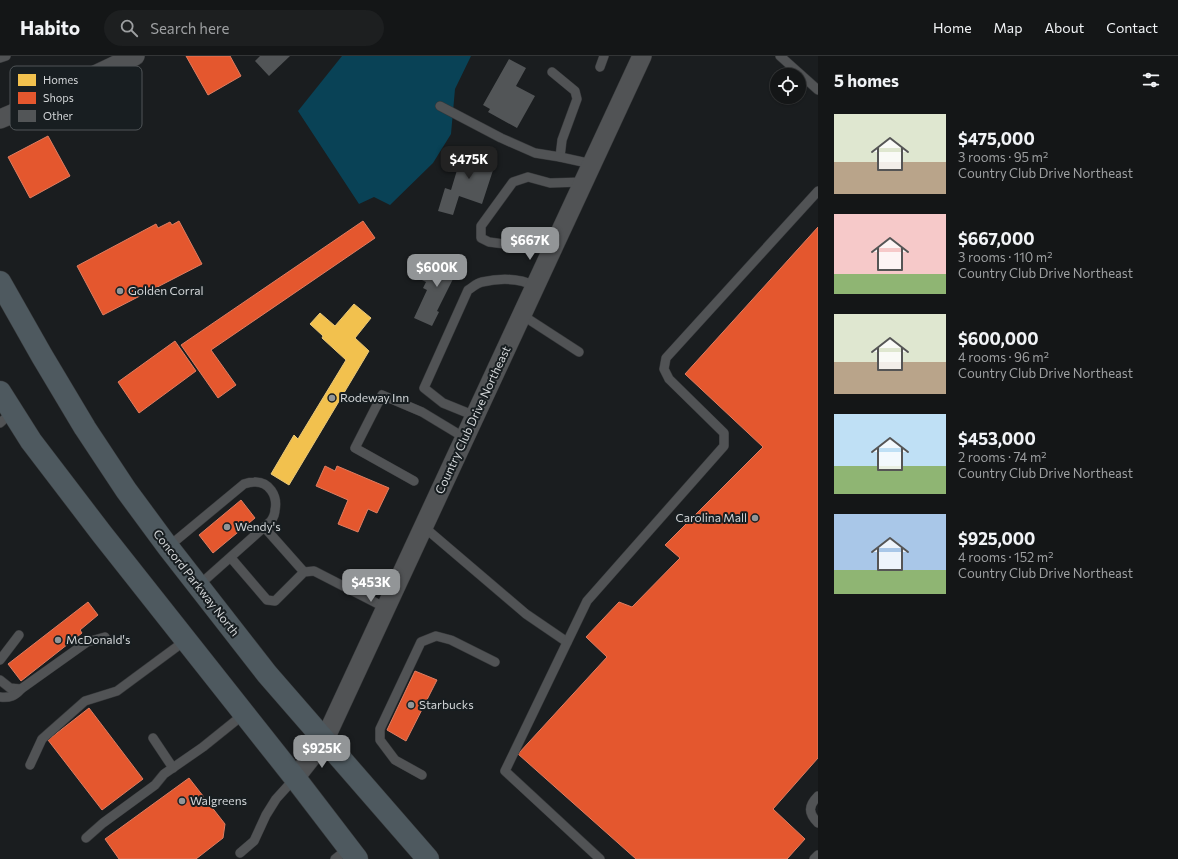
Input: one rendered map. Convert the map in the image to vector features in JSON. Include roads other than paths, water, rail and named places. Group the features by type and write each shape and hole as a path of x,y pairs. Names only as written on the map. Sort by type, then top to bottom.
{"highway":[{"name":"Concord Parkway North","path":"0,282 85,428 126,490 168,547 267,674 428,859"},
{"path":"0,392 6,417 31,441 125,563 295,778 347,855"}],"street":[{"path":"104,66 113,61 135,56"},
{"name":"Country Club Drive Northeast","path":"295,778 324,741 642,56"},
{"path":"0,119 10,115"}],"lane":[{"path":"0,58 6,56"},
{"path":"600,67 604,56"},
{"path":"780,56 818,90"},
{"path":"552,72 575,91 577,99 562,140 560,157"},
{"path":"440,106 501,138 535,153 592,164"},
{"path":"552,250 489,242 481,238 481,226 513,182 528,177 550,183 583,182"},
{"path":"600,859 505,770 587,601 724,446 724,433 669,379 664,369 666,358 818,191"},
{"path":"475,416 443,403 424,388 468,290 481,282 506,279 526,282 535,286"},
{"path":"522,315 579,352"},
{"path":"414,481 355,448 382,395 422,412 465,438"},
{"path":"168,547 244,484 255,482 265,484 273,492 276,499 276,510 271,522 198,586"},
{"path":"424,527 526,614 567,642"},
{"path":"265,528 304,572"},
{"path":"231,558 267,600 275,601 304,572 314,571 386,608"},
{"path":"0,660 19,635"},
{"path":"422,775 395,760 380,740 380,729 421,642 436,636 451,640 496,662"},
{"path":"0,697 7,697 17,694 21,689 87,642 105,637"},
{"path":"30,765 42,739 85,701 117,691 186,640"},
{"path":"0,680 10,688 21,689"},
{"path":"86,838 103,823 155,785 164,774 203,747 244,714"},
{"path":"153,738 173,768"},
{"path":"240,853 254,841 266,815 276,799 295,778"},
{"path":"818,796 814,800 810,809 812,816 818,823"},
{"path":"814,859 818,855"}],"place":[{"name":"Golden Corral","path":"120,291"},
{"name":"Rodeway Inn","path":"332,398"},
{"name":"Carolina Mall","path":"755,518"},
{"name":"Wendy's","path":"227,527"},
{"name":"McDonald's","path":"58,640"},
{"name":"Starbucks","path":"411,705"},
{"name":"Walgreens","path":"182,801"}]}
